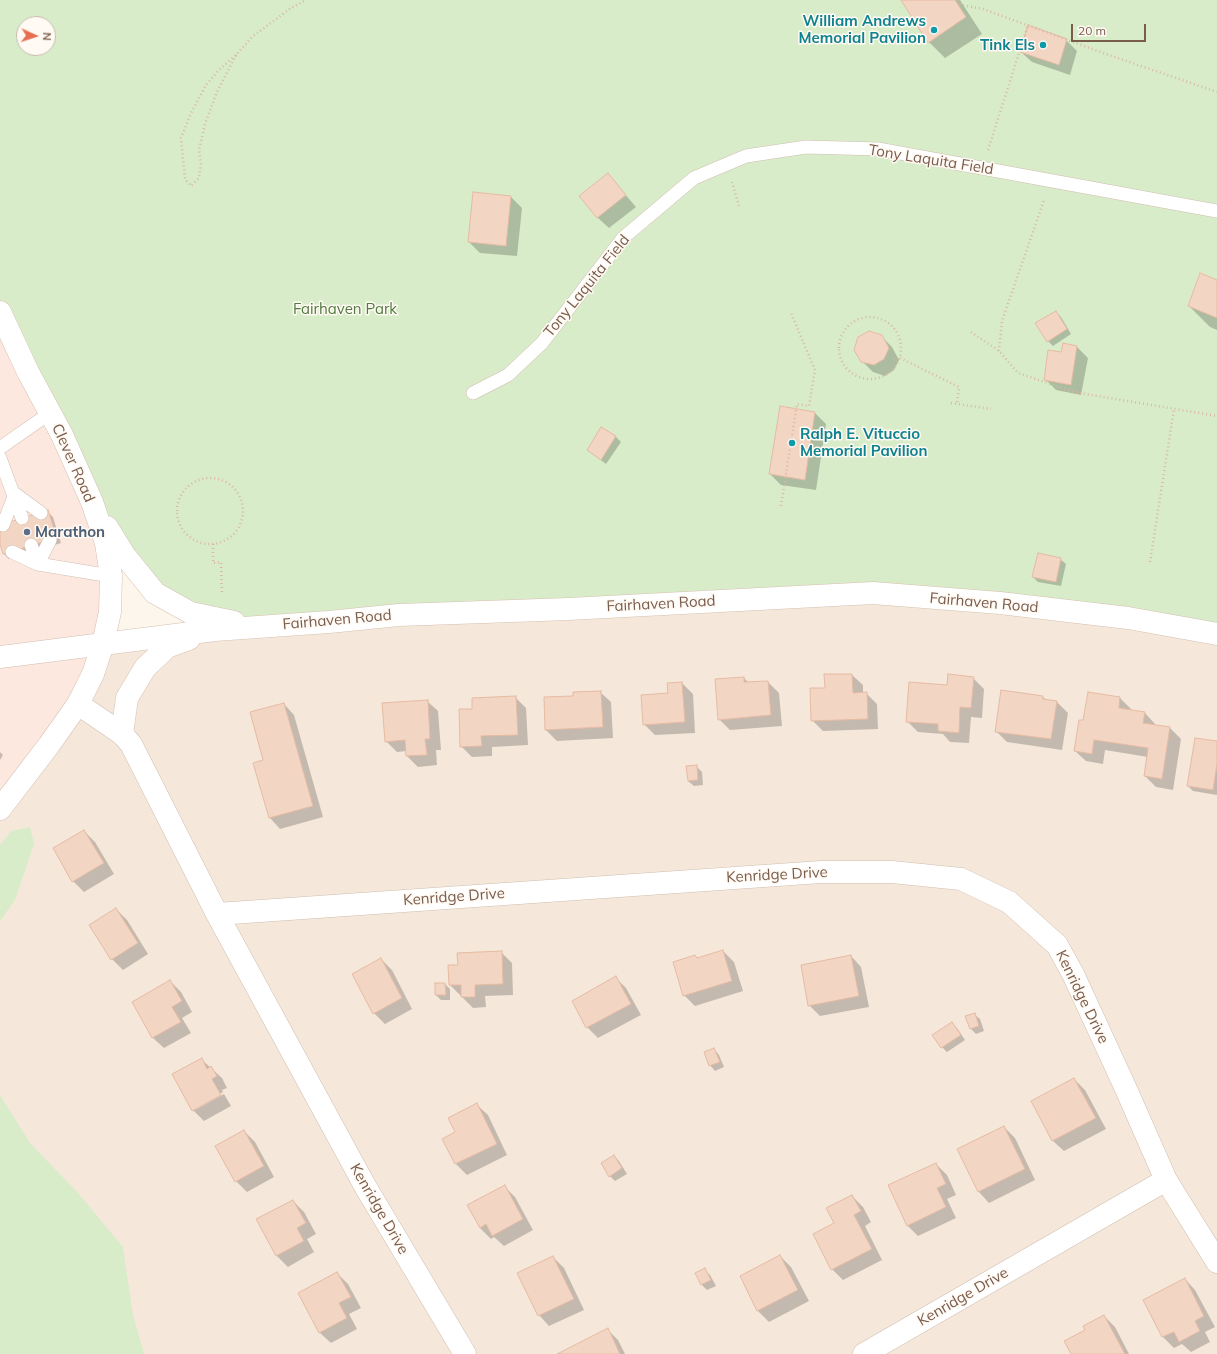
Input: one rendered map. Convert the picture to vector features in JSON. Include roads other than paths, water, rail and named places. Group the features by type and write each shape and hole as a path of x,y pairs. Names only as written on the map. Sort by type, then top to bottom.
{"street":[{"name":"Clever Road","path":"0,312 28,372 62,435 92,502 106,543 110,576 110,612 103,644 93,674 78,704 0,809"},
{"path":"92,502 125,556 154,592 191,613 257,626"},
{"name":"Fairhaven Road","path":"0,657 214,630 329,622 399,615 568,609 873,593 1000,603 1113,616 1217,634"},
{"path":"122,734 127,698 145,668 168,647 214,630"},
{"name":"Kenridge Drive","path":"78,704 122,734 131,744 217,914 365,1186 465,1354"},
{"name":"Kenridge Drive","path":"217,914 821,872 892,872 961,879 1009,902 1057,945 1073,974 1166,1180 1217,1262"},
{"name":"Kenridge Drive","path":"864,1354 1166,1180"}],"lane":[{"name":"Tony Laquita Field","path":"473,393 508,375 542,343 623,238 694,178 746,156 806,147 878,149 1217,211"},
{"path":"0,448 50,413"},
{"path":"0,458 15,494 22,518"},
{"path":"15,494 42,513"},
{"path":"3,525 15,494"},
{"path":"38,564 50,540"},
{"path":"31,545 38,564"},
{"path":"12,552 38,564 110,576"}],"place":[{"name":"William Andrews Memorial Pavilion","path":"934,30"},
{"name":"Tink Els","path":"1043,45"},
{"name":"Ralph E. Vituccio Memorial Pavilion","path":"792,443"},
{"name":"Marathon","path":"27,532"}],"park label":[{"name":"Fairhaven Park","path":"345,309"}]}
